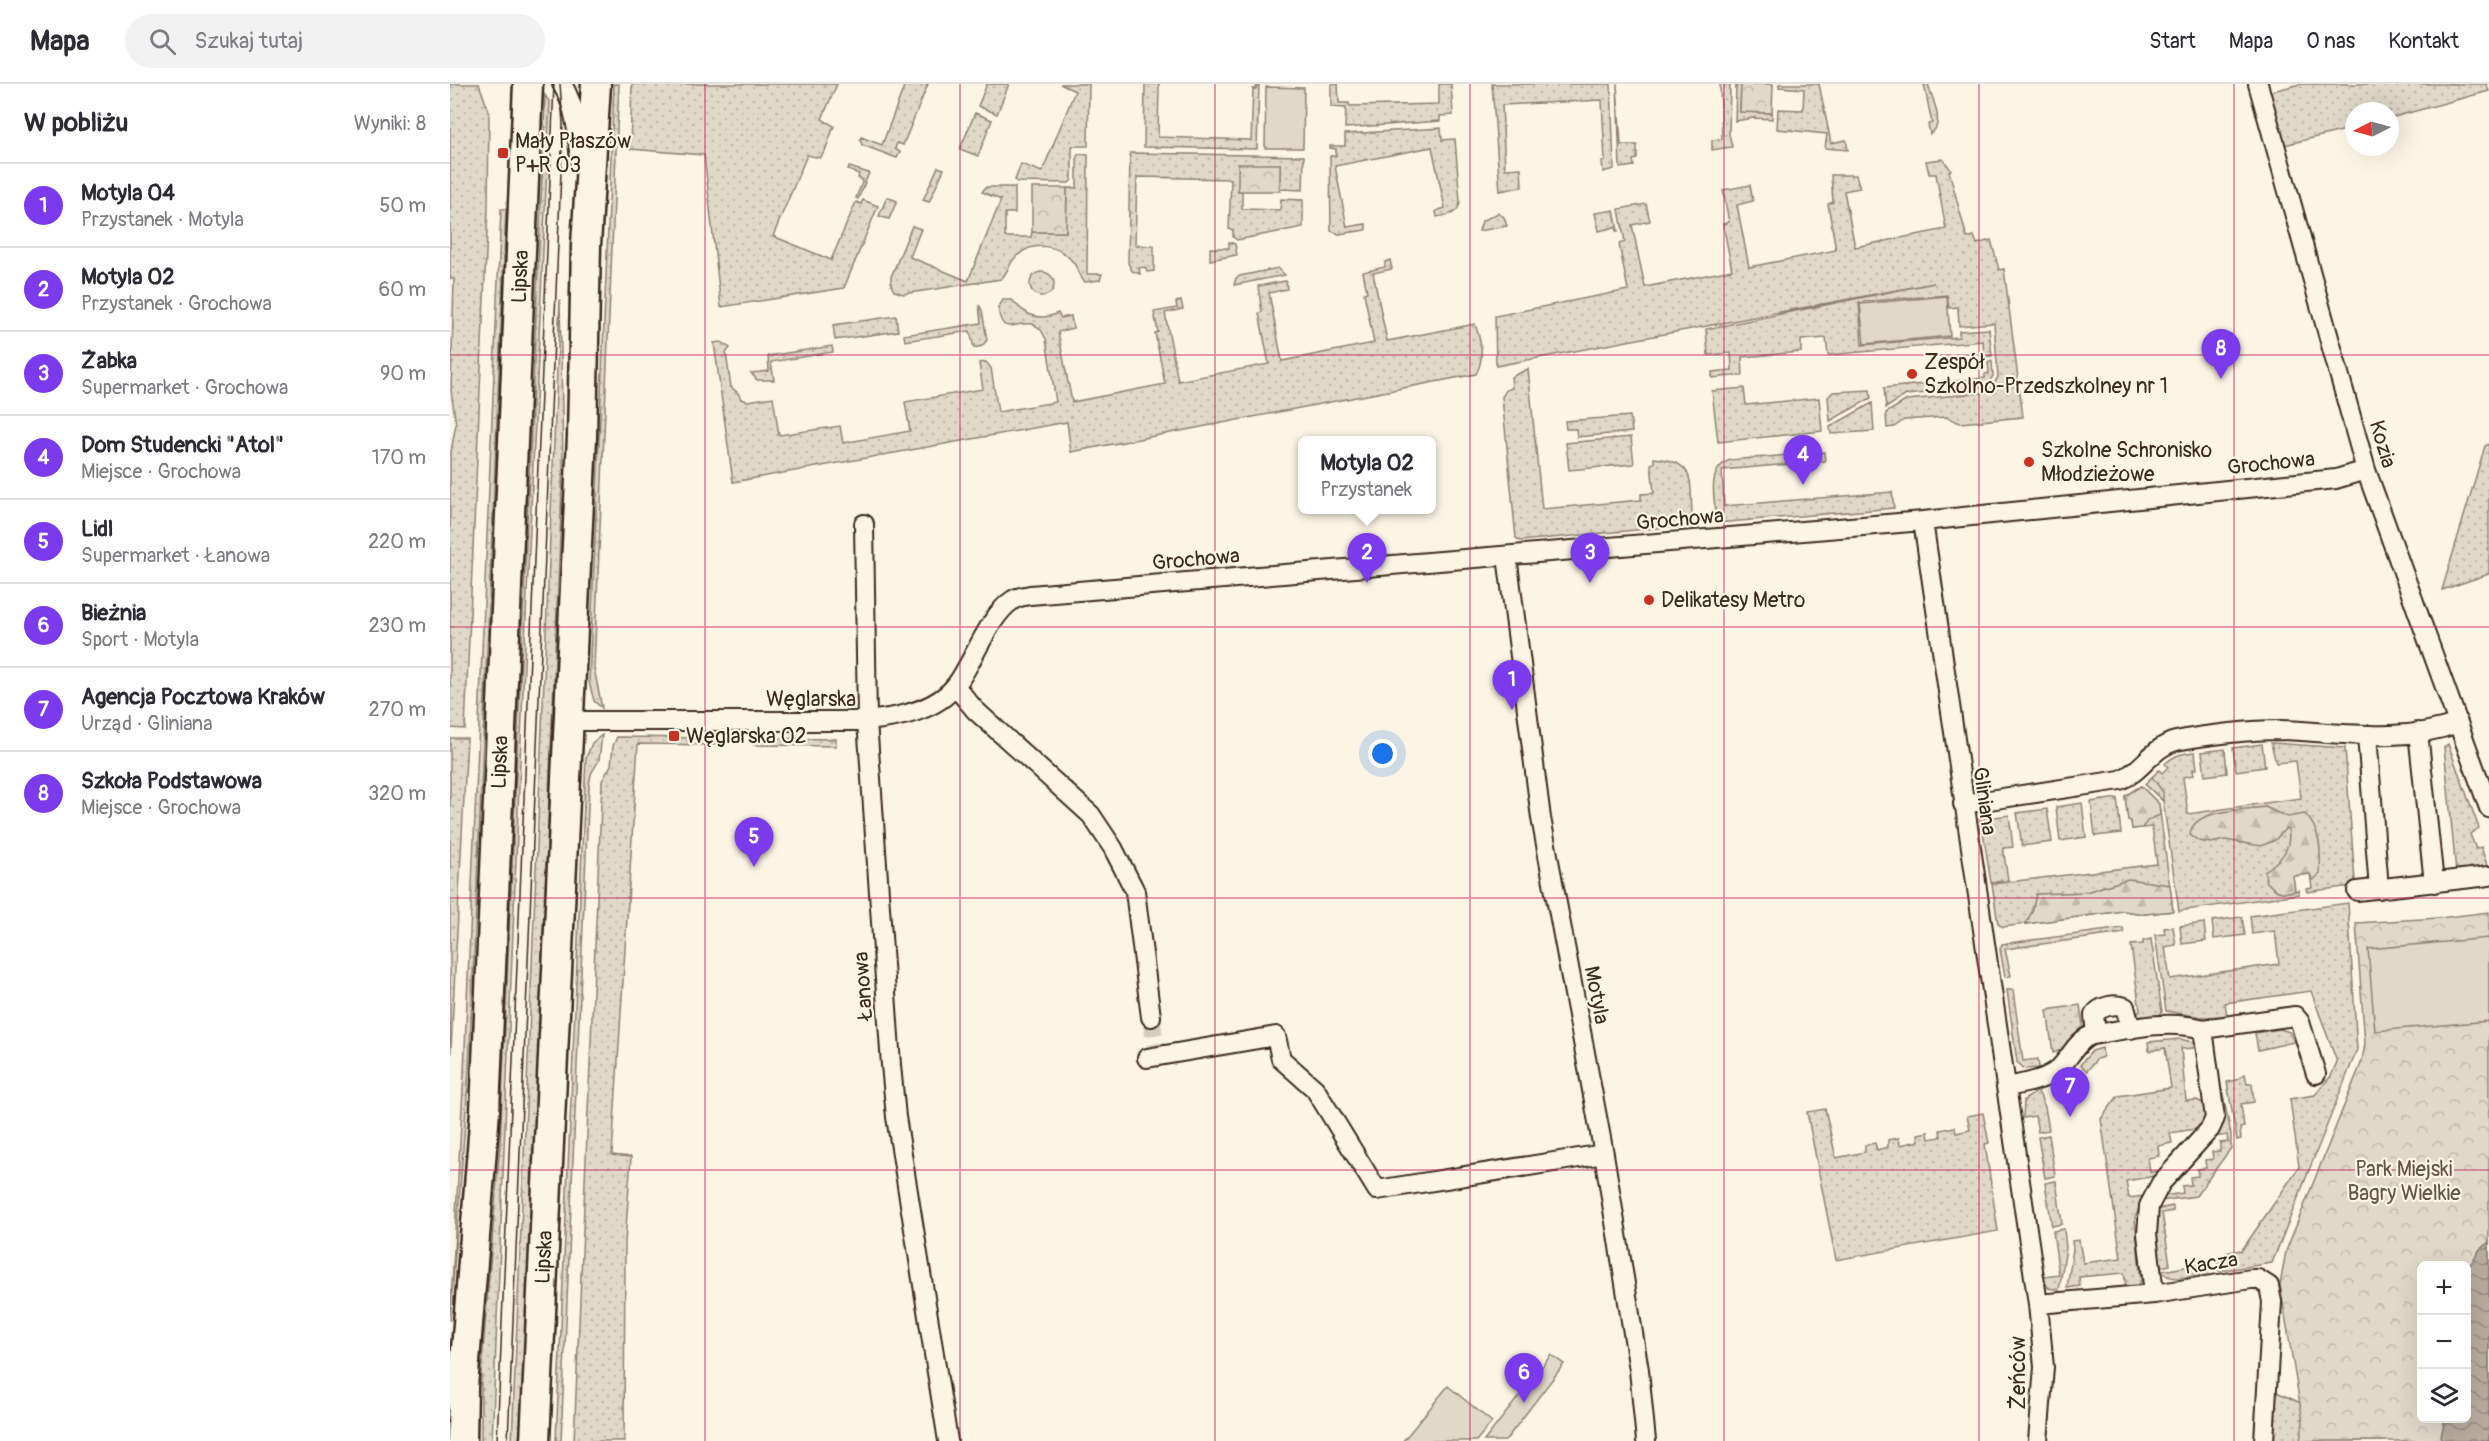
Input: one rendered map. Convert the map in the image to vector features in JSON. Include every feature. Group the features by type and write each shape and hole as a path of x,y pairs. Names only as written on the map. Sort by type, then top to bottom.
{"main road":[{"name":"Lipska","path":"462,1441 485,1111 528,84"},
{"name":"Lipska","path":"535,1441 582,437 586,245 597,84"}],"street":[{"name":"Lipska","path":"562,84 572,105 577,126 586,245"},
{"name":"Kozia","path":"2258,84 2366,470 2489,808"},
{"name":"Grochowa","path":"1001,610 1014,599 1030,595 1923,521 2336,479 2366,470"},
{"name":"Gliniana","path":"1923,521 2038,1304"},
{"name":"Łanowa","path":"864,524 867,722 896,1118 948,1441"},
{"name":"Motyla","path":"1506,556 1541,818 1604,1154 1639,1370 1646,1441"},
{"name":"Węglarska","path":"569,721 867,722 894,718 940,700 955,686 1001,610"},
{"path":"955,686 975,710 1091,815 1113,848 1135,891 1151,1017"},
{"path":"1963,804 2120,780 2132,775 2163,746 2178,741 2269,730 2367,735 2418,732 2458,723"},
{"path":"2418,732 2434,883"},
{"path":"2367,735 2379,889"},
{"path":"2357,891 2489,876"},
{"path":"2096,1034 2094,1018 2096,1012 2100,1008 2110,1006 2121,1005 2126,1008 2131,1029"},
{"path":"2006,1087 2035,1080 2054,1072 2084,1039 2096,1034 2171,1023 2187,1024 2203,1029 2295,1016 2300,1022 2316,1074"},
{"path":"2154,1294 2147,1228 2149,1206 2162,1183 2210,1129 2215,1118 2203,1029"},
{"path":"1154,1055 1276,1036 1281,1059 1315,1089 1377,1190 1604,1154"},
{"name":"Kacza","path":"2038,1304 2154,1294 2258,1279 2269,1286 2272,1302 2264,1441"},
{"name":"Żeńców","path":"2038,1304 2044,1367 2038,1441"}],"green space":[{"path":"450,84 479,84 489,112 488,208 465,729 450,728 450,457 456,424 451,391 454,279 450,278"},
{"path":"614,84 619,84 594,668 602,708 594,701 589,682"},
{"path":"632,84 837,84 822,119 834,126 825,151 820,158 807,155 773,236 831,260 856,202 861,204 863,200 878,206 844,288 721,307 704,155 630,149"},
{"path":"905,84 928,84 903,145 897,143 895,149 900,152 897,158 862,145 861,137 882,145"},
{"path":"987,84 1009,84 997,114 978,106"},
{"path":"1060,84 1089,84 1088,146 1072,146 1072,180 1069,183 1017,182 1015,180 1021,164 1042,172 1075,91"},
{"path":"1145,84 1159,84 1158,137 1251,140 1253,89 1256,89 1259,84 1257,149 1144,147"},
{"path":"1331,84 1338,84 1339,103 1349,103 1350,106 1439,104 1439,84 1451,84 1453,115 1440,116 1440,121 1345,128 1346,108 1331,107"},
{"path":"1492,84 1611,84 1614,169 1603,172 1602,161 1605,161 1602,100 1502,105 1505,169 1521,168 1522,187 1500,191"},
{"path":"1617,84 1621,145 1637,145 1637,159 1633,160 1634,166 1620,168"},
{"path":"1720,84 1730,84 1729,134 1732,147 1712,150 1712,140 1722,139"},
{"path":"1736,84 1741,84 1740,112 1772,113 1772,119 1753,118 1735,121"},
{"path":"1741,84 1773,84 1772,113 1740,112"},
{"path":"1779,84 1819,84 1831,143 1846,140 1848,150 1825,148 1827,134 1777,129 1778,109 1803,110 1804,89 1779,87"},
{"path":"1924,84 1928,84 1937,118 1935,130 1930,134 1928,124 1932,123"},
{"path":"2300,84 2486,84 2489,91 2399,116 2399,102 2345,102 2345,130 2284,145 2269,92"},
{"path":"1266,87 1304,88 1303,148 1265,148"},
{"path":"545,95 550,103 492,1441 481,1441 481,1374 500,1143 544,130 546,127 544,127"},
{"path":"975,113 992,120 978,156 960,149"},
{"path":"1441,128 1442,140 1455,139 1460,202 1455,212 1437,217 1436,211 1445,208 1432,147 1335,166 1347,227 1366,224 1366,230 1339,234 1331,231 1330,156 1336,156 1336,149 1330,146 1345,146 1345,134"},
{"path":"1130,153 1304,156 1303,190 1280,189 1280,164 1238,191 1242,191 1242,209 1280,210 1281,199 1303,200 1303,227 1237,240 1233,237 1233,230 1229,229 1231,179 1137,177 1135,245 1154,246 1154,271 1147,272 1145,267 1139,268 1140,274 1132,271 1128,263"},
{"path":"1079,154 1088,155 1087,274 1102,274 1100,280 1085,282 1075,264 1061,251 1038,247 1023,251 1017,256 1001,279 903,294 894,291 891,277 912,226 921,229 910,257 968,281 1001,200 982,192 986,187 1015,187 1015,213 1005,213 1005,237 1031,237 1032,232 1066,232 1067,188 1077,188 1077,156"},
{"path":"1943,159 1951,170 1949,171 1967,238 1974,236 1977,244 1991,240 1999,270 2004,269 2023,417 1960,423 1946,417 1904,420 1894,427 1887,428 1886,413 1907,400 1989,392 1998,377 1994,323 1959,326 1958,307 1949,308 1947,295 1859,302 1862,345 1959,337 1959,331 1989,329 1992,356 1984,357 1983,341 1828,355 1826,338 1801,340 1801,352 1742,357 1743,375 1712,378 1712,372 1732,370 1731,353 1708,355 1706,329 1934,283 1496,366 1495,316 1628,290 1619,244 1625,242 1619,209 1646,204 1650,221 1632,225 1645,287 1732,270 1723,224 1729,222 1723,190 1750,185 1753,201 1737,205 1749,267 1836,250 1828,204 1833,202 1831,175 1856,175 1860,188 1844,191 1855,247 1946,229 1936,174 1929,174 1926,161"},
{"path":"1238,164 1280,164 1280,191 1238,191"},
{"path":"849,167 869,173 858,199 856,198 863,180 858,178 859,174 848,170"},
{"path":"938,167 944,169 929,202 923,200"},
{"path":"1032,188 1067,188 1066,232 1032,232"},
{"path":"887,197 897,201 889,219 879,216"},
{"path":"501,209 506,209 469,1070 450,1321 464,1071"},
{"path":"1614,210 1618,231 1615,227 1599,231 1595,213"},
{"path":"1498,213 1504,217 1507,226 1479,231 1482,221"},
{"path":"1229,242 1235,244 1237,255 1210,260 1210,248 1229,248"},
{"path":"1390,260 1392,269 1373,273 1387,341 1475,324 1481,349 1476,374 1071,452 1067,422 733,482 714,343 721,342 730,348 726,353 731,387 741,399 748,401 773,397 779,435 840,426 843,443 910,431 905,402 983,389 979,363 986,362 991,368 998,412 1056,402 1046,339 1041,330 1033,324 1010,326 1002,323 998,308 1003,300 1012,300 1022,310 1033,316 1045,317 1058,313 1061,318 1071,316 1073,328 1058,332 1072,402 1165,384 1155,333 1158,332 1154,312 1177,308 1176,302 1181,301 1183,309 1165,313 1178,381 1269,364 1259,313 1262,312 1258,286 1286,281 1287,289 1269,293 1282,361 1374,343 1364,293 1367,292 1363,272 1385,267 1385,262"},
{"path":"1278,268 1285,275 1234,285 1236,278 1240,276"},
{"path":"1042,272 1047,273 1053,279 1053,289 1047,295 1042,296 1037,295 1031,289 1030,284 1031,279 1037,273"},
{"path":"1947,296 1950,336 1864,344 1860,304"},
{"path":"560,299 563,465 522,1441 512,1441"},
{"path":"979,305 982,310 987,340 982,346 974,348 970,331 905,341 904,335 981,323"},
{"path":"896,316 898,331 835,340 833,325"},
{"path":"832,346 833,352 771,362 774,380 757,380 751,373 769,371 768,356"},
{"path":"1992,361 1993,376 1986,387 1906,395 1886,408 1884,388 1985,378 1985,374 1989,373 1988,362"},
{"path":"1528,369 1542,509 1641,500 1641,494 1654,493 1651,464 1654,463 1654,458 1668,460 1684,468 1690,482 1692,514 1678,526 1520,541 1516,538 1502,397 1506,390 1512,388 1511,377"},
{"path":"1744,388 1746,405 1819,398 1822,431 1718,442 1712,391"},
{"path":"1870,390 1871,398 1830,421 1828,397 1833,392"},
{"path":"1872,403 1874,431 1831,434 1830,427"},
{"path":"1630,416 1632,432 1577,437 1576,429 1566,429 1565,421"},
{"path":"1631,437 1634,464 1569,470 1566,443"},
{"path":"2489,444 2489,574 2442,590 2485,446"},
{"path":"1824,452 1825,461 1722,470 1724,506 1892,492 1894,508 1717,523 1713,487 1717,471 1722,465 1730,460"},
{"path":"602,735 599,760 591,774 589,785 561,1441 556,1441 586,758 592,743"},
{"path":"617,737 704,738 715,745 638,744 612,1155 631,1157 625,1243 624,1441 574,1441 602,781 611,765 613,746"},
{"path":"450,738 467,738 450,1067"},
{"path":"754,738 836,739 836,746 754,745"},
{"path":"2271,743 2345,748 2355,881 2367,881 2366,884 2307,892 2306,889 2312,888 2310,874 2293,876 2295,891 2299,890 2299,894 2179,911 2163,801 2145,784 2159,770 2162,773 2168,767 2165,764 2172,758 2195,752 2197,769 2193,769 2194,775 2183,777 2188,814 2301,798 2296,761 2276,763"},
{"path":"2262,744 2265,767 2236,771 2233,748"},
{"path":"2448,744 2479,828 2470,834 2476,849 2481,847 2488,868 2456,872 2444,747"},
{"path":"2225,749 2227,773 2205,776 2202,752"},
{"path":"2152,777 2163,792 2163,801 2145,784"},
{"path":"2141,786 2159,804 2173,911 2145,914 2123,911 2003,927 1998,924 1992,884 2157,864 2152,827 2132,829 2131,821 2128,820 2125,796"},
{"path":"2141,786 2159,804 2160,815 2148,820 2142,828 2132,829 2131,821 2128,820 2125,796"},
{"path":"2117,798 2121,833 2095,836 2091,802"},
{"path":"2082,803 2086,837 2060,841 2056,807"},
{"path":"2265,807 2287,817 2305,814 2317,834 2320,874 2313,880 2310,874 2293,876 2295,891 2279,891 2266,881 2265,871 2276,863 2287,848 2288,829 2286,828 2275,840 2261,846 2225,840 2211,843 2199,841 2190,835 2193,826 2199,820 2209,816 2220,812"},
{"path":"2047,809 2052,842 2022,846 2017,813"},
{"path":"2009,815 2013,847 2003,848 2008,880 1991,883 1981,819"},
{"path":"2128,879 2170,885 2173,911 2145,914 2123,911 2025,924 2032,912 2036,894 2086,892"},
{"path":"2348,903 2357,1050 2272,1263 2219,1271 2216,1267 2219,1258 2233,1251 2242,1250 2299,1167 2290,1099 2315,1095 2331,1076 2337,1062 2311,991 2225,1003 2227,1016 2201,1017 2166,1011 2155,935 2165,934 2164,928 2173,927 2176,945 2165,947 2170,979 2279,964 2275,931 2252,934 2250,916"},
{"name":"Park Miejski Bagry Wielkie","path":"2489,912 2489,1441 2300,1441 2303,1422 2280,1285 2286,1251 2362,1061 2365,1044 2356,923 2439,918"},
{"path":"2242,917 2245,935 2214,939 2212,921"},
{"path":"2204,923 2206,941 2182,944 2180,926"},
{"path":"2123,928 2124,933 2005,949 2011,976 2005,977 2000,949 2002,944"},
{"path":"2489,938 2489,1021 2375,1031 2368,949"},
{"path":"2151,939 2162,1012 2159,1015 2137,1018 2140,1011 2131,945 2143,944 2143,941"},
{"path":"2007,990 2013,990 2023,1061 2038,1059 2039,1068 2025,1069 2017,1062"},
{"path":"2080,1005 2083,1026 2061,1050 2053,1053 2047,1010"},
{"path":"2280,1029 2290,1032 2294,1042 2258,1050 2255,1033"},
{"path":"2180,1039 2197,1043 2194,1048 2181,1049 2186,1101 2197,1100 2208,1106 2208,1113 2201,1128 2170,1133 2172,1143 2158,1146 2159,1156 2148,1158 2150,1172 2165,1170 2161,1175 2126,1181 2129,1198 2144,1196 2135,1218 2141,1282 2136,1287 2126,1288 2124,1273 2079,1277 2080,1286 2067,1288 2073,1249 2072,1241 2079,1240 2083,1263 2121,1258 2101,1119 2118,1096 2171,1088 2165,1048 2149,1051 2148,1042"},
{"path":"2102,1048 2103,1057 2097,1059 2087,1071 2080,1065 2092,1051"},
{"path":"2245,1074 2247,1084 2252,1084 2254,1102 2241,1104 2244,1127 2240,1128 2241,1139 2237,1140 2227,1082 2237,1080"},
{"path":"2222,1090 2231,1134 2231,1148 2196,1196 2160,1201 2164,1196 2183,1193 2182,1186 2191,1185 2190,1177 2198,1176 2197,1169 2206,1168 2205,1160 2213,1159 2212,1152 2220,1151 2220,1143 2228,1142 2227,1135 2214,1137 2221,1126 2224,1115"},
{"path":"2038,1091 2045,1107 2049,1130 2038,1132 2035,1116 2023,1118 2024,1100"},
{"path":"1825,1109 1836,1158 1865,1152 1865,1145 1875,1143 1877,1150 1888,1147 1888,1140 1899,1138 1900,1145 1919,1141 1918,1134 1928,1132 1929,1139 1941,1137 1940,1130 1955,1127 1956,1133 1970,1130 1967,1116 1983,1113 1989,1143 1985,1144 1998,1231 1836,1260 1807,1112"},
{"path":"2049,1135 2055,1176 2045,1178 2038,1137"},
{"path":"2056,1181 2062,1224 2052,1226 2045,1183"},
{"path":"2173,1206 2173,1211 2162,1213 2170,1265 2161,1267 2155,1229 2156,1215 2158,1209"},
{"path":"2064,1229 2066,1248 2059,1290 2048,1288 2043,1277 2059,1275 2053,1231"},
{"path":"2202,1264 2207,1267 2208,1273 2176,1278 2165,1275 2162,1271"},
{"path":"1551,1355 1564,1364 1505,1441 1484,1441"},
{"path":"1448,1386 1492,1422 1476,1441 1403,1441"},
{"path":"2270,1389 2384,1441 2267,1441"}],"water":[{"path":"2489,1242 2489,1441 2440,1441 2444,1423 2471,1423 2471,1264 2480,1249"}],"tunnel":[{"path":"1151,1017 1156,1049"}],"tram line":[{"path":"497,1441 554,84"},
{"path":"508,1441 563,124 560,84"}],"place":[{"name":"Mały Płaszów P+R 03","path":"503,153"},
{"name":"Zespół Szkolno-Przedszkolney nr 1","path":"1912,374"},
{"name":"Szkoła Podstawowa","path":"2221,379"},
{"name":"Szkolne Schronisko Młodzieżowe","path":"2029,462"},
{"name":"Dom Studencki \"Atol\"","path":"1803,485"},
{"name":"Motyla 02","path":"1367,583"},
{"name":"Żabka","path":"1590,583"},
{"name":"Delikatesy Metro","path":"1649,600"},
{"name":"Motyla 04","path":"1512,710"},
{"name":"Węglarska 02","path":"674,736"},
{"name":"Lidl","path":"754,867"},
{"name":"Agencja Pocztowa Kraków","path":"2070,1117"},
{"name":"Bieżnia","path":"1524,1403"}]}
